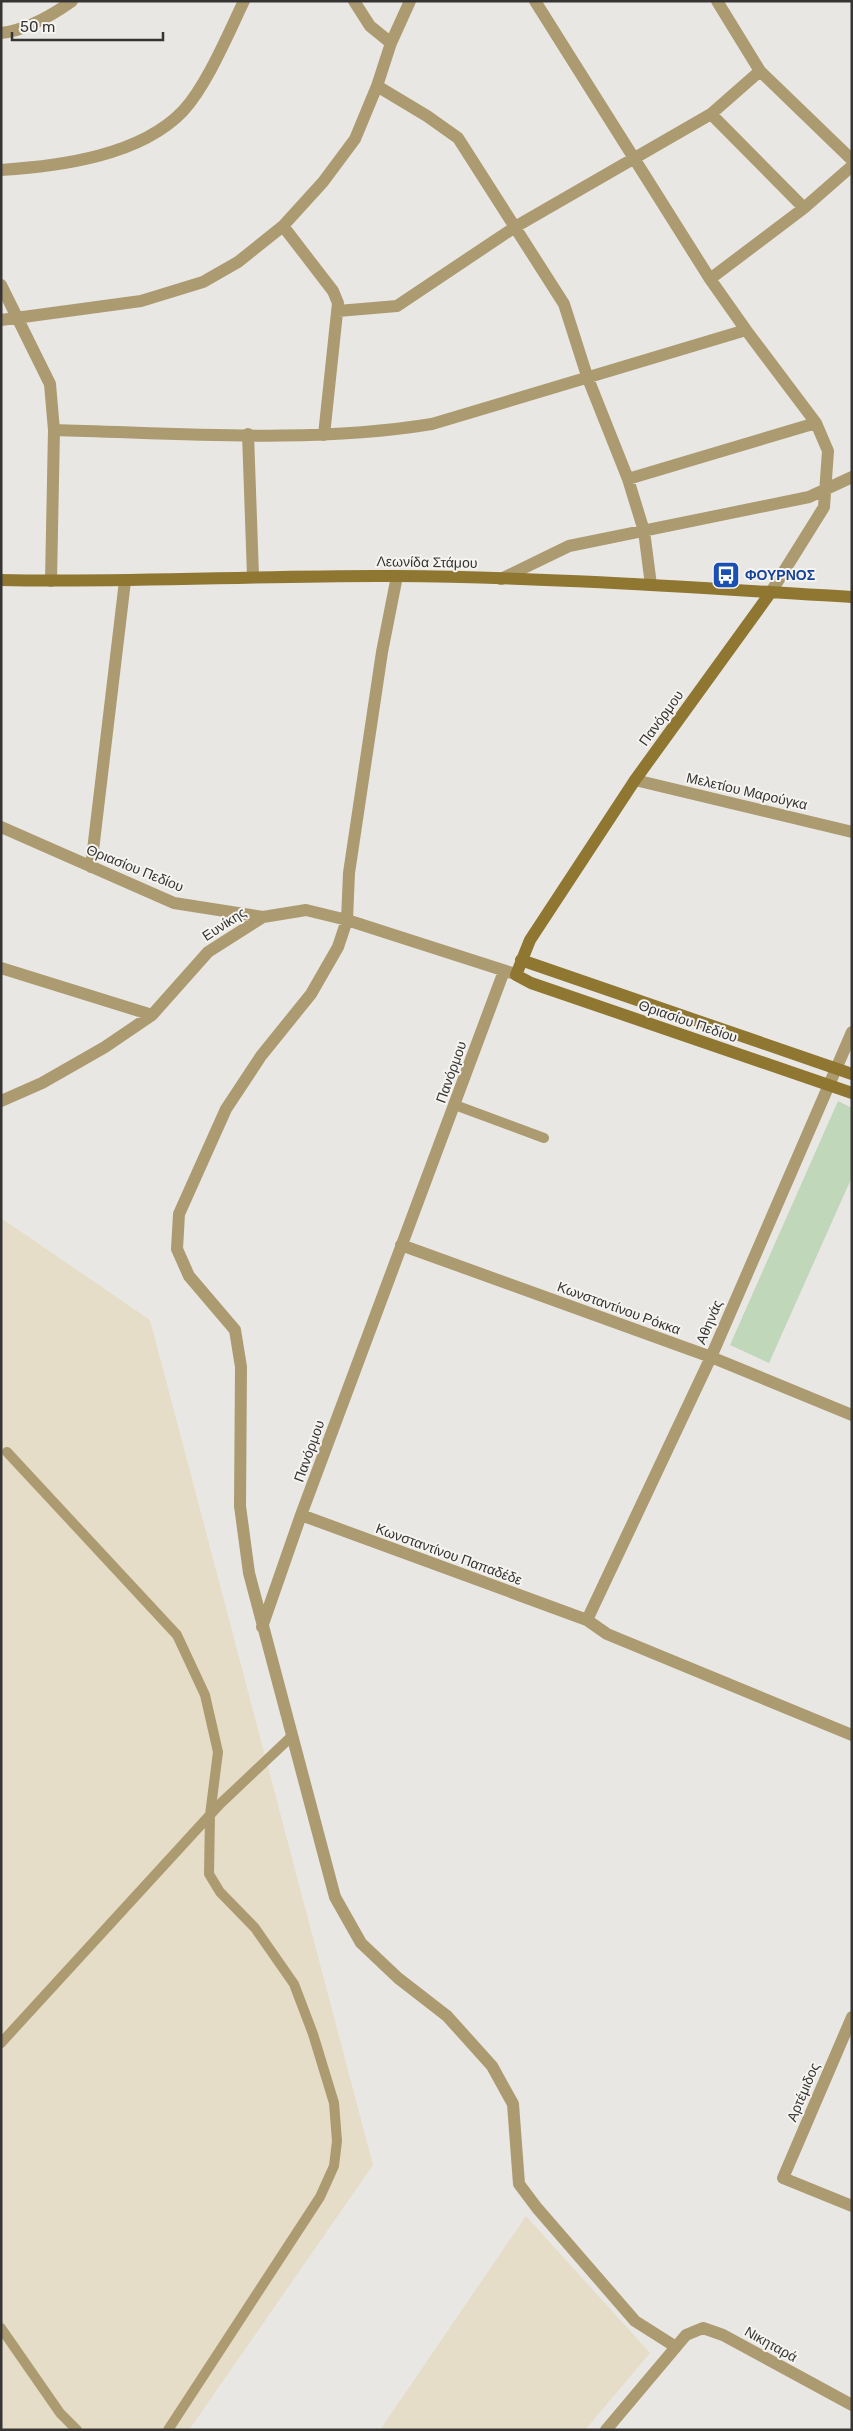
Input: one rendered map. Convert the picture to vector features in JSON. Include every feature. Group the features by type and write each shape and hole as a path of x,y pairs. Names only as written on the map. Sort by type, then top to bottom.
{"main road":[{"name":"Λεωνίδα Στάμου","path":"1,580 124,581 254,576 501,578 651,584 852,597"},
{"name":"Πανόρμου","path":"510,973 521,960 530,940 635,780 771,592"},
{"name":"Θριασίου Πεδίου","path":"521,960 852,1074"},
{"name":"Θριασίου Πεδίου","path":"510,973 531,983 828,1084 852,1094"}],"street":[{"path":"1,33 18,31 55,13 72,1"},
{"path":"1,170 48,167 120,149 164,128 183,111 200,88 244,1"},
{"path":"354,1 370,26 390,42"},
{"path":"1,320 141,301 204,282 238,262 284,226 322,182 355,139 377,86 390,42 410,1"},
{"path":"535,1 710,279 816,423 828,451 824,507 771,592"},
{"path":"717,1 760,71 852,160"},
{"path":"338,311 397,306 515,226 633,156 711,114 760,71"},
{"path":"377,86 427,116 458,138 564,304 587,376 628,479 644,531 651,584"},
{"path":"711,114 804,208"},
{"path":"710,279 804,208 852,166"},
{"path":"284,226 333,291 338,311 324,434"},
{"path":"1,285 50,384 54,430 51,581"},
{"path":"54,430 324,434 394,430 432,424 587,376 746,330"},
{"path":"628,479 816,423"},
{"path":"248,434 254,576"},
{"path":"501,578 568,546 809,497 852,477"},
{"path":"397,576 382,652 349,873 347,920 338,947 311,994 261,1056 226,1109 179,1214 177,1249 189,1276 235,1330 241,1367 240,1506 249,1573 336,1897 361,1944 398,1978 448,2016 492,2066 513,2104 519,2184 543,2215 635,2321 676,2347 606,2430"},
{"path":"90,867 124,581"},
{"name":"Μελετίου Μαρούγκα","path":"635,780 852,832"},
{"name":"Θριασίου Πεδίου","path":"1,827 174,903 263,917"},
{"name":"Ευνίκης","path":"1,1101 42,1083 105,1046 152,1015 208,952 263,917 306,910 347,920 510,973"},
{"path":"1,968 152,1015"},
{"name":"Πανόρμου","path":"262,1627 301,1515 455,1105 510,973"},
{"name":"Αθηνάς","path":"587,1620 710,1357 852,1032"},
{"name":"Κωνσταντίνου Ρόκκα","path":"402,1245 710,1357 852,1415"},
{"name":"Κωνσταντίνου Παπαδέδε","path":"301,1515 587,1620 616,1638 852,1735"},
{"name":"Αρτέμιδος","path":"852,2017 783,2178 852,2206"},
{"name":"Νικηταρά","path":"676,2347 686,2336 703,2328 722,2335 852,2405"}],"lane":[{"path":"455,1105 544,1138"},
{"path":"7,1452 177,1634 204,1695 218,1752 210,1815 210,1874 220,1892 256,1928 294,1984 313,2034 334,2103 337,2141 334,2166 320,2197 168,2430"},
{"path":"1,2043 210,1815 292,1736"},
{"path":"1,2328 60,2414 77,2430"}],"shaded area":[{"path":"1,1218 150,1320 373,2165 189,2430 1,2430"},
{"path":"526,2216 650,2353 585,2430 380,2430"}],"green space":[{"path":"838,1101 852,1108 852,1177 769,1363 730,1345"}],"place":[{"name":"ΦΟΥΡΝΟΣ","path":"726,575"}]}
